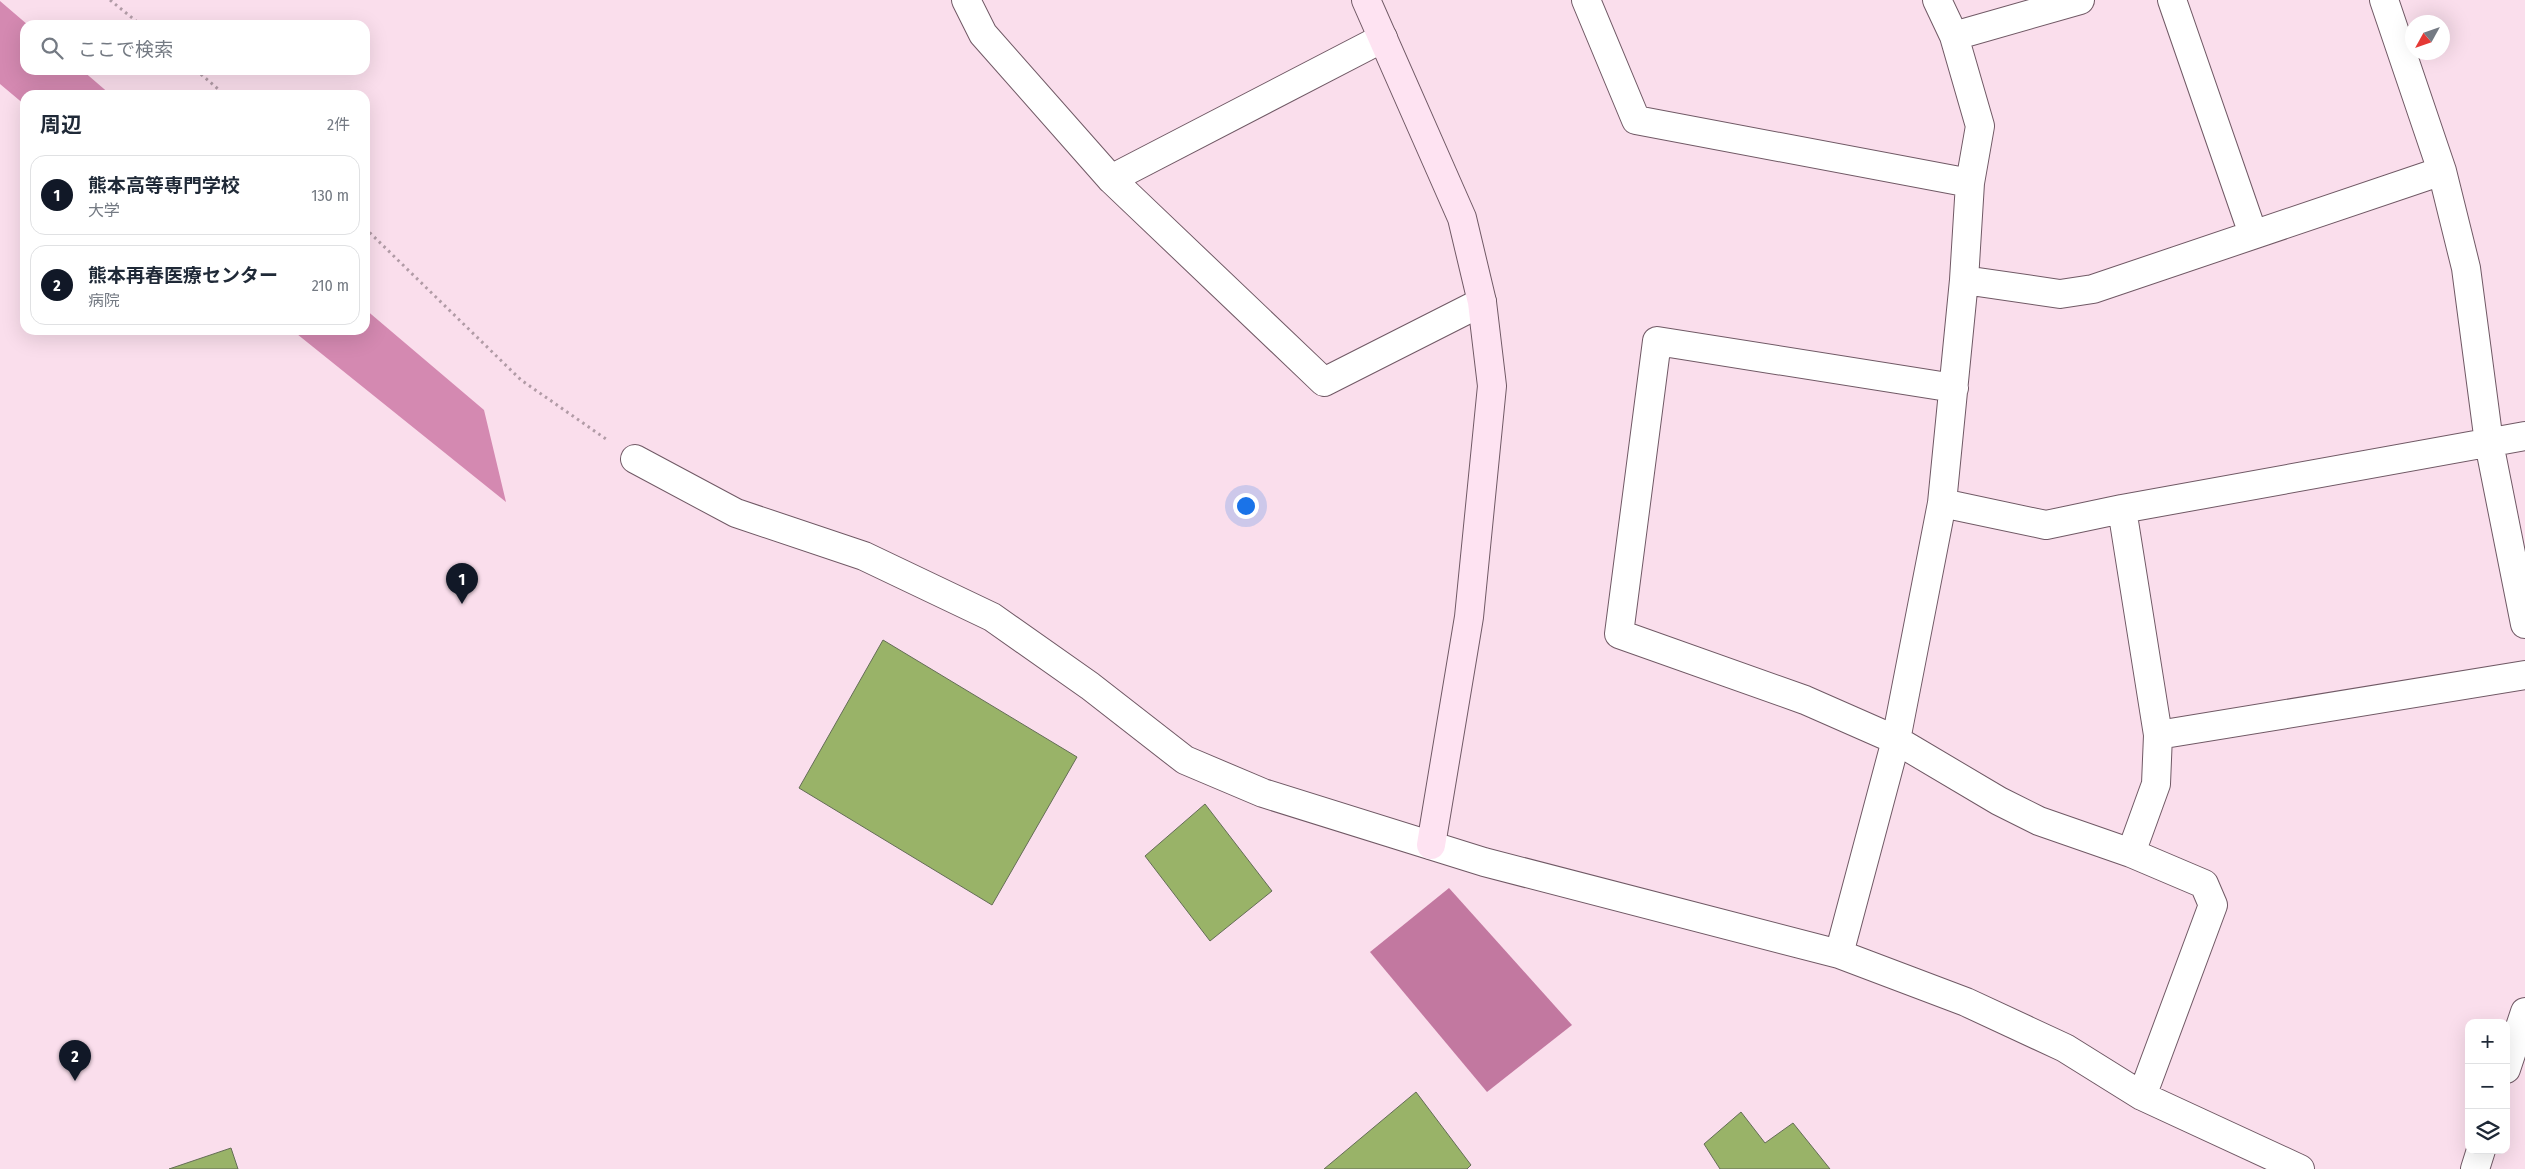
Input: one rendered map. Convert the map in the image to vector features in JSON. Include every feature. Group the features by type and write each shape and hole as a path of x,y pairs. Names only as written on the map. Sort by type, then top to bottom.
{"street":[{"path":"966,0 983,34 1112,179 1324,382 1482,302"},
{"path":"1366,0 1462,218 1482,302 1492,386 1469,617 1430,845"},
{"path":"1586,0 1636,120 1970,183"},
{"path":"1839,954 1896,740 1942,503 1954,388 1964,280 1970,183 1980,126 1954,36 1937,0"},
{"path":"1954,36 2080,0"},
{"path":"2172,0 2253,234"},
{"path":"2384,0 2442,171 2466,268 2489,443 2525,624"},
{"path":"1112,179 1383,38"},
{"path":"1964,280 2060,294 2093,289 2442,171"},
{"path":"1954,388 1658,341 1619,634 1805,700 1896,740 1999,801 2039,821 2132,853 2204,884 2213,905 2142,1096"},
{"path":"1942,503 2046,525 2122,509 2525,436"},
{"path":"635,459 736,513 864,556 992,617 1090,686 1186,760 1263,793 1484,862 1839,954 1984,1010 2065,1048 2142,1096 2300,1169"},
{"path":"2122,509 2158,734 2156,784 2132,853"},
{"path":"2158,734 2525,675"},
{"path":"2508,1064 2525,1012"},
{"path":"2475,1169 2480,1154"}],"path":[{"path":"110,0 135,20"},
{"path":"202,75 219,90"},
{"path":"370,233 521,380 635,459"}],"shaded area":[{"path":"0,1 22,20 20,20 20,75 88,75 105,90 20,90 20,101 0,84"},
{"path":"370,313 484,410 506,502 298,335 370,335"},
{"path":"1449,888 1572,1025 1487,1092 1370,952"}],"building":[{"path":"883,640 1077,757 992,905 799,788"},
{"path":"1205,804 1272,891 1210,941 1145,856"},
{"path":"1416,1092 1471,1165 1467,1169 1324,1169"},
{"path":"1741,1112 1765,1143 1793,1123 1830,1169 1720,1169 1704,1144"},
{"path":"231,1148 238,1169 169,1169"}],"place":[{"name":"熊本高等専門学校","path":"462,604"},
{"name":"熊本再春医療センター","path":"75,1081"}]}
